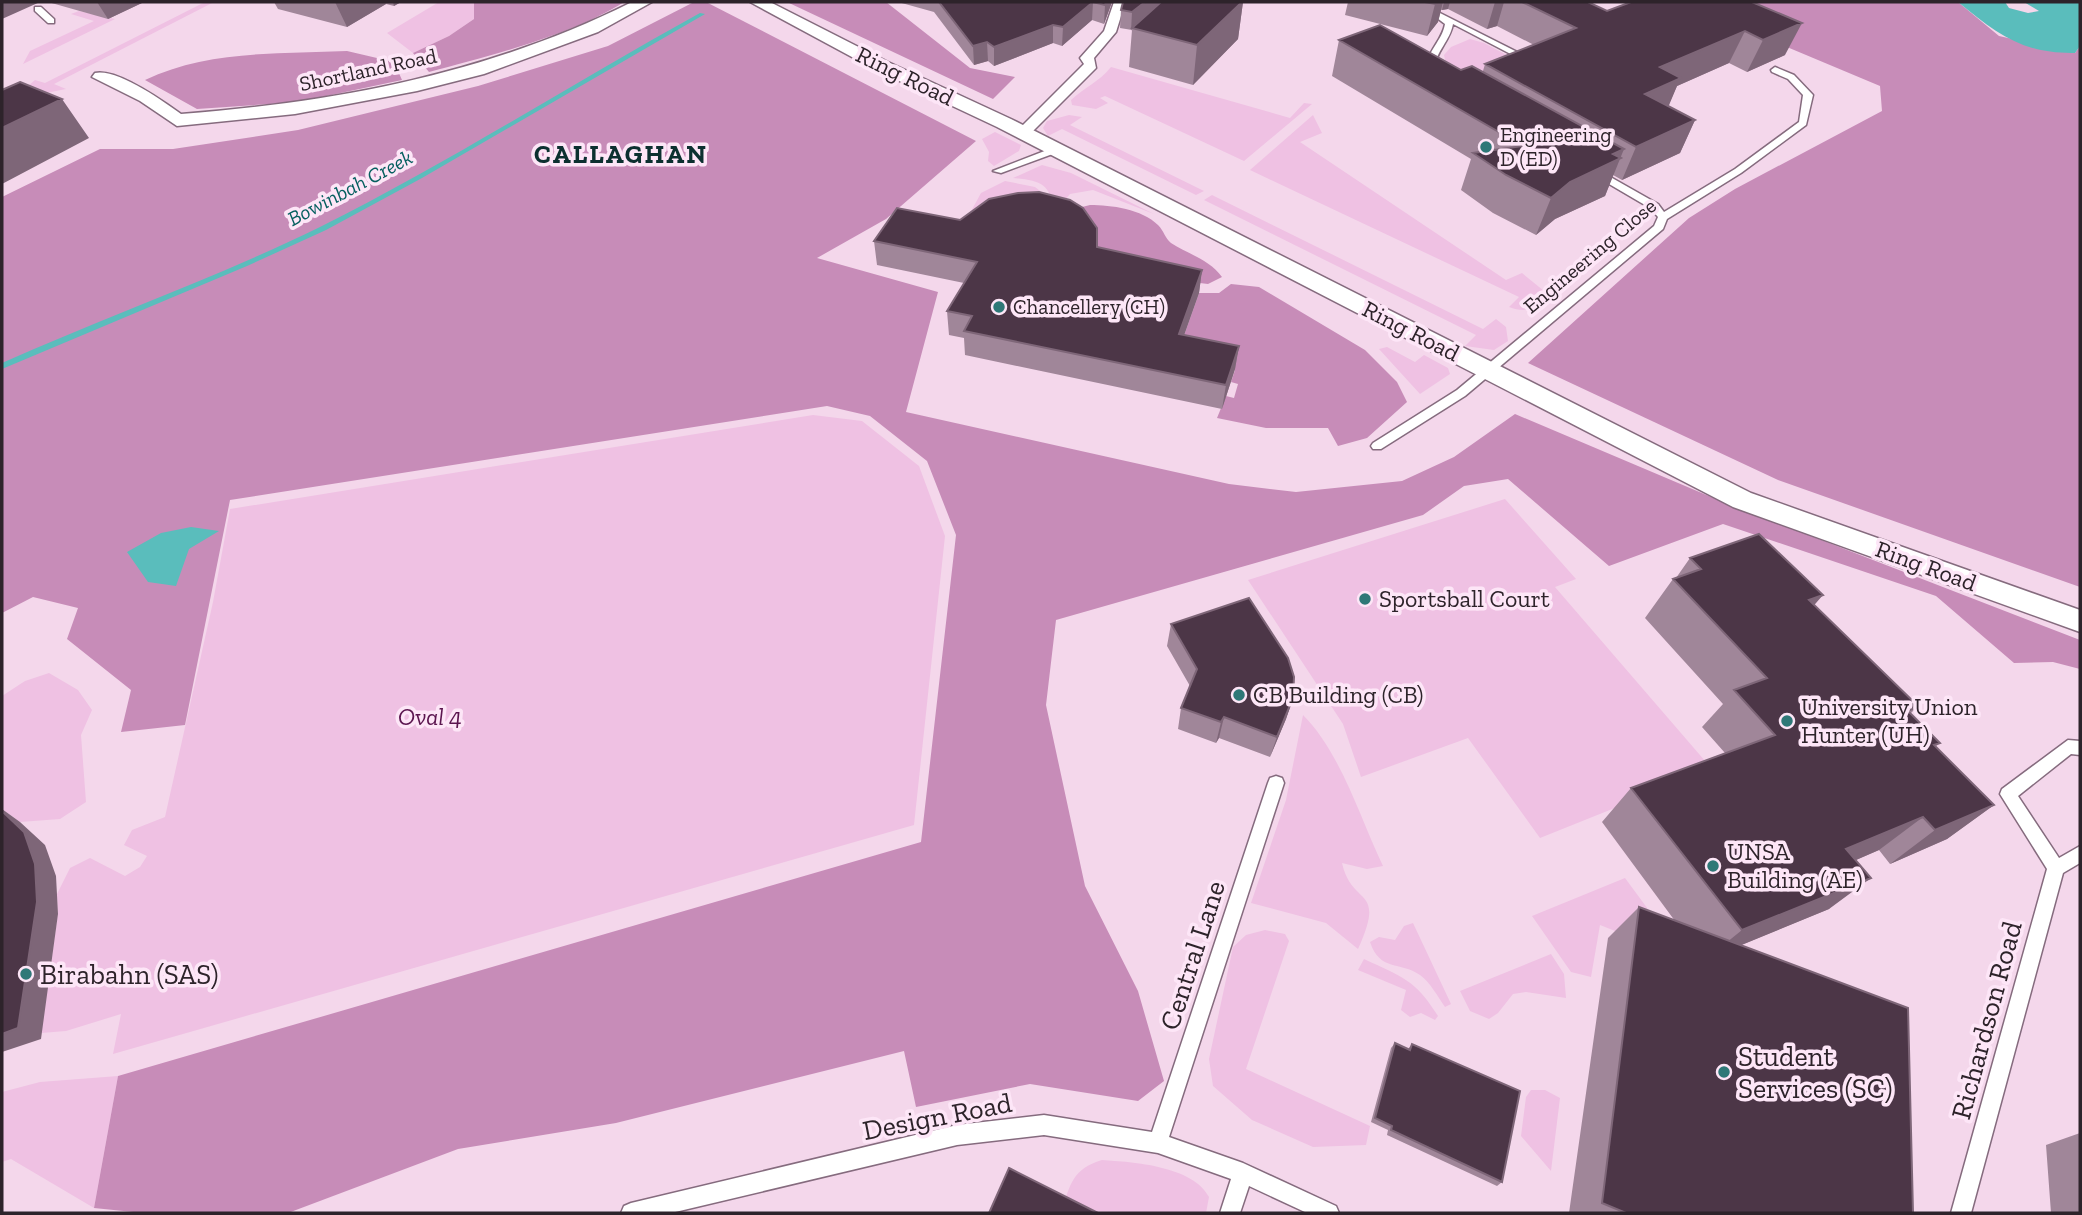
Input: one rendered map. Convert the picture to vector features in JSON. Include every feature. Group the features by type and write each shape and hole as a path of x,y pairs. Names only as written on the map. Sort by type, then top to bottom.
{"street":[{"name":"Shortland Road","path":"101,77 146,97 177,120 305,108 370,97 505,59 593,28 644,2"},
{"name":"Ring Road","path":"758,2 882,66 1023,133 1742,500 2080,621"},
{"path":"1023,133 1091,65 1087,58 1110,32 1119,3"}],"lane":[{"path":"1420,2 1534,63"},
{"path":"38,9 51,21"},
{"path":"1437,78 1430,69 1431,52 1448,33 1448,23 1441,14"},
{"name":"Engineering Close","path":"1377,446 1461,394 1659,226 1663,217 1738,171 1803,123 1808,95 1791,78 1775,70"},
{"path":"998,171 1055,150"},
{"path":"1587,167 1654,206 1663,217"},
{"path":"2080,748 2068,747 2008,794 2056,868 2080,854"},
{"name":"Central Lane","path":"1158,1143 1276,783"},
{"name":"Richardson Road","path":"1961,1213 2056,868"},
{"name":"Design Road","path":"631,1213 957,1135 1044,1125 1158,1143 1242,1172 1329,1213"},
{"path":"1230,1213 1242,1172"}],"green space":[{"path":"205,2 214,2 54,84 66,89 46,93 28,86 35,80 45,83"},
{"path":"439,2 474,2 474,19 449,36 413,53 387,33"},
{"path":"79,11 115,19 23,64 30,51 94,21 71,14"},
{"path":"1470,39 1484,43 1537,71 1492,89 1447,69 1444,55 1451,47"},
{"path":"1111,67 1290,118 1304,103 1312,104 1244,161 1105,96 1100,98 1108,103 1096,109 1072,105 1071,100"},
{"path":"1069,115 1082,117 1070,125 1204,191 1196,195 1062,129 1048,136 1043,128 1047,121"},
{"path":"1313,115 1322,133 1300,142 1506,280 1522,273 1544,291 1545,300 1528,310 1509,307 1519,297 1250,170"},
{"path":"995,132 1021,145 1019,151 994,166 988,161 989,152 982,139"},
{"path":"1042,165 1071,173 1154,214 1093,190 1070,194 1056,211 1050,194 1042,185 1031,180 1013,178"},
{"path":"1005,181 1035,187 1044,194 969,215 981,193"},
{"path":"1212,195 1483,329 1496,319 1506,327 1508,341 1494,350 1465,346 1476,335 1204,200"},
{"path":"1387,347 1415,362 1424,355 1448,368 1450,374 1420,394 1379,349"},
{"name":"Oval 4","path":"813,415 862,421 919,466 945,536 914,825 113,1054 121,1014 66,1031 41,1033 58,914 57,894 70,868 90,858 125,876 140,867 147,856 124,845 132,830 165,817 213,602 230,509"},
{"path":"1505,499 1576,579 1555,587 1712,769 1540,838 1468,738 1361,777 1343,724 1248,580"},
{"path":"49,673 78,690 92,710 81,735 86,802 60,819 20,822 2,809 2,696 25,681"},
{"path":"1303,715 1316,730 1339,767 1383,866 1367,869 1342,863 1347,877 1368,906 1366,929 1358,949 1326,923 1251,903 1286,800"},
{"path":"1625,878 1670,939 1703,966 1600,925 1591,977 1571,972 1532,916"},
{"path":"1413,923 1451,1004 1445,1007 1424,978 1379,958 1370,942 1379,937 1395,940 1404,926"},
{"path":"1265,930 1285,934 1289,941 1246,1069 1370,1126 1366,1145 1313,1147 1252,1120 1213,1086 1209,1059 1233,947 1246,935"},
{"path":"1551,954 1564,974 1566,998 1526,992 1513,994 1498,1013 1489,1019 1470,1011 1460,991"},
{"path":"1364,959 1414,986 1438,1016 1435,1020 1421,1013 1410,1017 1401,1010 1406,990 1358,970"},
{"path":"118,1076 94,1208 11,1159 2,1162 2,1092 40,1082"},
{"path":"1531,1090 1545,1090 1560,1098 1551,1171 1521,1136 1526,1097"},
{"path":"1102,1160 1161,1168 1190,1178 1209,1197 1206,1213 1061,1211 1070,1185 1078,1173"}],"shaded area":[{"path":"474,2 624,2 580,25 555,34 503,52 429,72 413,53 449,36 474,19"},
{"path":"694,2 706,2 976,141 886,219 817,258 938,292 906,412 1229,484 1296,492 1402,481 1454,457 1515,414 1723,502 2080,640 2080,669 2053,662 2014,663 1936,596 1723,524 1609,566 1508,479 1464,486 1423,515 1056,620 1046,705 1085,886 1138,991 1164,1081 1138,1101 1030,1084 916,1107 904,1051 616,1123 458,1149 288,1213 143,1213 94,1208 118,1076 921,842 956,535 927,461 870,416 827,406 230,500 185,725 121,732 131,690 67,639 78,608 33,597 2,613 2,197 100,149 173,149 298,130 478,86 608,46"},
{"path":"787,2 886,2 970,68 1015,77 993,99"},
{"path":"1680,2 1958,2 1999,36 2075,53 2080,46 2080,587 1778,480 1528,363 1689,218 1735,189 1882,111 1880,86"},
{"path":"1958,2 2005,2 2009,8 2028,13 2039,11 2024,2 2080,2 2080,46 2075,53 2025,46 1985,24"},
{"path":"347,51 394,62 402,80 298,102 197,109 145,80 169,70 218,58"},
{"path":"1090,205 1117,207 1144,215 1158,225 1171,243 1205,262 1222,277 1208,284 1092,270 1074,209"},
{"path":"1231,284 1259,287 1365,350 1397,382 1407,402 1367,438 1338,446 1328,428 1266,428 1217,418 1226,396 1234,398 1238,384 1231,382 1235,370 1176,358 1199,293 1219,293"},
{"path":"191,527 219,531 189,549 176,586 148,582 127,552 161,533"}],"building":[{"path":"939,2 1093,2 1063,27 1053,25 994,47 987,42 973,46"},
{"path":"1123,2 1145,2 1132,12 1121,10"},
{"path":"1161,2 1242,2 1197,45 1132,28"},
{"path":"1522,2 1588,2 1607,11 1631,2 1752,2 1802,23 1763,40 1745,31 1660,67 1681,78 1645,94 1695,120 1636,147 1485,64 1576,28"},
{"path":"1380,25 1461,70 1472,66 1624,149 1613,154 1621,158 1570,182 1551,198 1506,175 1473,153 1523,146 1339,40"},
{"path":"20,82 62,99 2,128 2,90"},
{"name":"Chancellery (CH)","path":"1039,192 1070,200 1083,208 1097,228 1097,247 1202,270 1179,334 1239,346 1226,385 964,331 972,316 947,311 977,262 874,241 897,208 960,220 989,199"},
{"path":"1759,534 1823,595 1809,600 1918,706 1908,711 1940,743 1934,745 1994,805 1935,830 1923,817 1846,849 1871,878 1742,930 1631,788 1775,735 1734,690 1767,678 1673,579 1701,569 1690,558"},
{"name":"CB Building (CB)","path":"1249,598 1288,658 1294,677 1293,698 1277,737 1224,717 1221,722 1181,708 1197,669 1171,624"},
{"path":"2,811 24,832 35,864 37,902 18,1028 2,1034"},
{"name":"Student Services (SC)","path":"1639,907 1908,1008 1913,1213 1626,1213 1602,1203"},
{"path":"1395,1043 1410,1050 1412,1044 1520,1091 1502,1182 1391,1130 1392,1126 1375,1118"},
{"path":"1009,1168 1098,1213 989,1213"}],"waterway":[{"name":"Bowinbah Creek","path":"2,366 244,265 323,228 419,177 702,14"}],"place":[{"name":"Engineering D (ED)","path":"1486,147"},
{"name":"Chancellery (CH)","path":"999,307"},
{"name":"Sportsball Court","path":"1365,599"},
{"name":"CB Building (CB)","path":"1239,695"},
{"name":"University Union Hunter (UH)","path":"1787,721"},
{"name":"UNSA Building (AE)","path":"1713,866"},
{"name":"Birabahn (SAS)","path":"26,974"},
{"name":"Student Services (SC)","path":"1724,1072"}],"district":[{"name":"CALLAGHAN","path":"621,154"}]}
